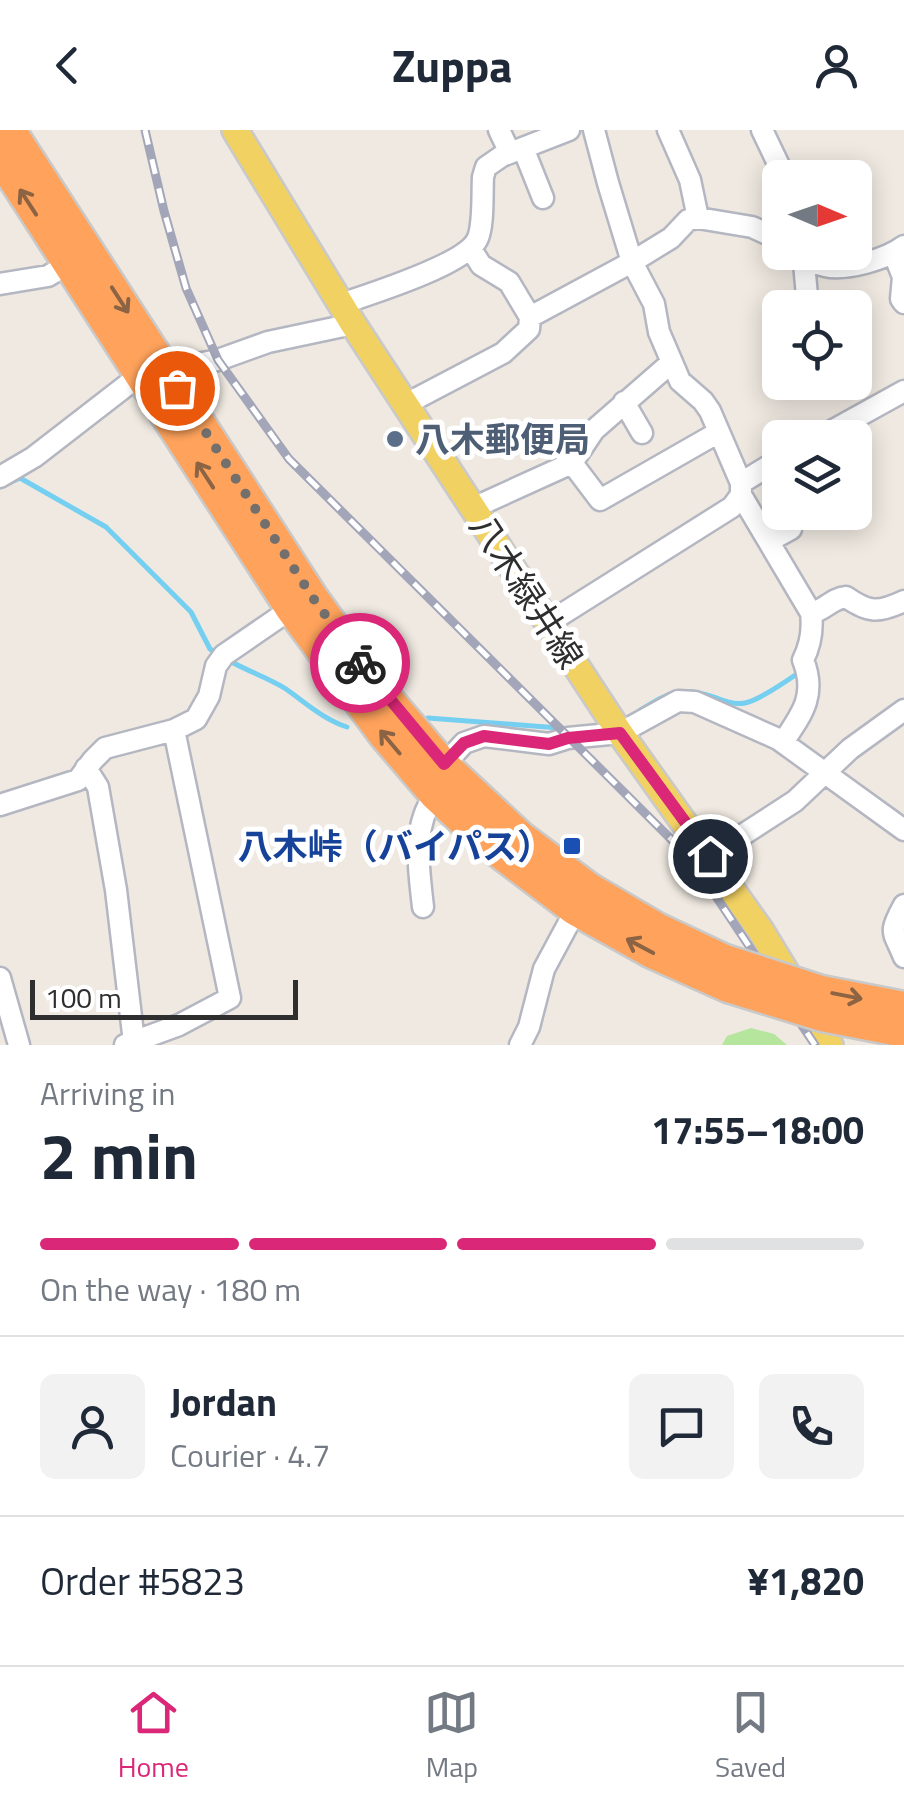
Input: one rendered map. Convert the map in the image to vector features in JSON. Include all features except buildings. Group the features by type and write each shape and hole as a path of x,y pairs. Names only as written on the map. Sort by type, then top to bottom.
{"highway":[{"path":"10,130 291,609 383,734 435,795 489,844 582,899 656,928 726,973 822,1016 904,1032"},
{"path":"0,158 68,264 153,373 376,684 444,764 582,899"},
{"path":"726,973 904,1007"}],"main road":[{"name":"八木緑井線","path":"235,130 473,508 620,733 762,931 830,1045"}],"street":[{"path":"498,130 516,150 542,198"},
{"path":"0,477 153,373 218,360 348,314 471,249 480,237 486,168 516,150 569,130"},
{"path":"594,130 632,262 654,304 659,332 680,381 710,411 741,489 811,613 808,650 803,660 809,675 809,692 802,713 783,742"},
{"path":"668,130 690,180 698,218"},
{"path":"762,130 776,160"},
{"path":"530,317 632,262 670,238 688,220 752,226 762,231"},
{"path":"406,404 503,353 529,329 530,317 509,282 481,265 471,249"},
{"path":"872,259 899,250 904,303"},
{"path":"0,284 48,276 68,264"},
{"path":"473,508 572,464 594,430 672,362"},
{"path":"856,420 904,391"},
{"path":"624,402 642,433"},
{"path":"572,464 600,500 719,432"},
{"path":"548,622 732,507 741,489 762,472"},
{"path":"769,540 789,530"},
{"path":"811,613 846,597 864,609 884,610 904,602"},
{"path":"0,805 78,780 106,748 174,730 196,719 210,696 216,666 224,656 291,609"},
{"path":"444,764 464,743 484,736 549,744 568,738 620,733 678,701 695,702 783,742 904,830"},
{"path":"710,856 795,800 850,749 904,710"},
{"path":"86,768 98,788 116,890 129,1043 162,1038 230,998 174,730"},
{"path":"422,907 418,855 421,823 435,795"},
{"path":"520,1045 529,1027 544,970 582,899"},
{"path":"904,905 892,925 904,958"},
{"path":"0,978 19,1045"}],"green space":[{"path":"751,1028 774,1034 787,1045 722,1045 727,1036"}],"waterway":[{"path":"0,487 20,478 106,527 191,612 210,649 219,654"},
{"path":"228,660 279,685 347,727"},
{"path":"639,711 666,695 683,691 745,703 801,671"},
{"path":"428,718 572,729"}],"railway":[{"path":"145,130 186,288 218,360 289,459 691,859 815,1045"}],"way so far":[{"path":"177,388 313,598 360,663"}],"place":[{"name":"八木郵便局","path":"395,439"},
{"name":"八木峠（バイパス）","path":"572,846"}],"route":[{"path":"360,663 444,764 464,743 484,736 549,744 568,738 620,733 710,856"}]}
